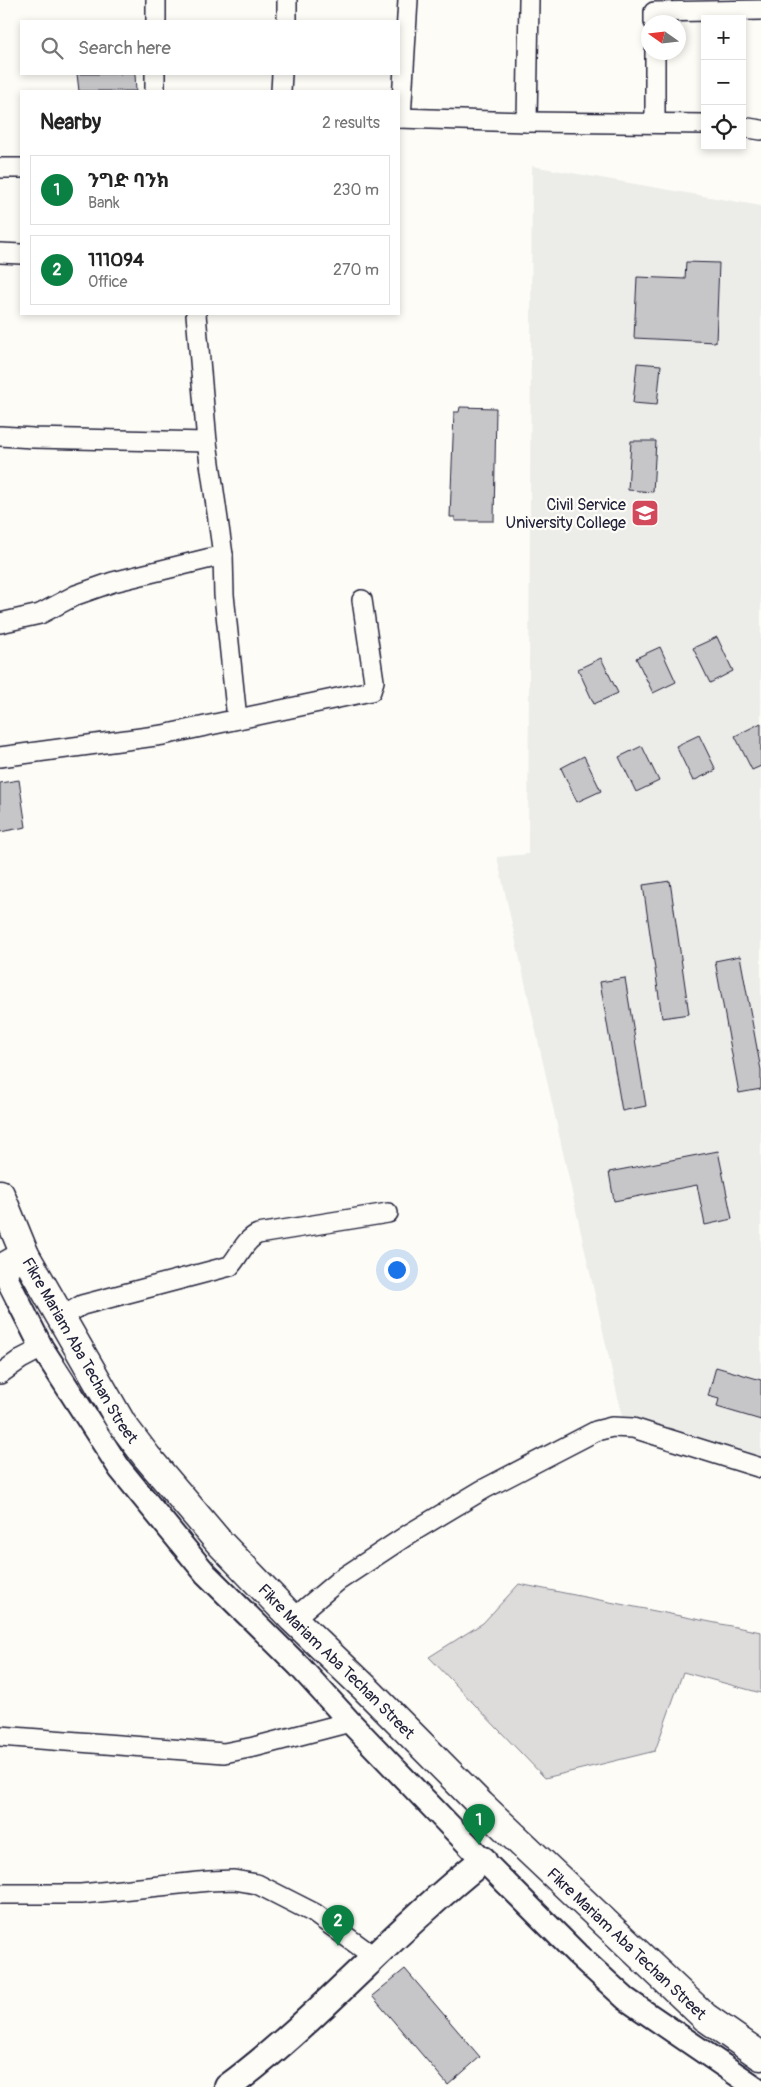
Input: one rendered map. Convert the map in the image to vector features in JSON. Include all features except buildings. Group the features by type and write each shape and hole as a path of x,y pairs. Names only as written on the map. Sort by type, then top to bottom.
{"main road":[{"name":"Fikre Mariam Aba Techan Street","path":"0,1194 25,1255 122,1424 218,1542 481,1805 706,2017 761,2056"},
{"path":"1,1267 25,1255"},
{"path":"228,2087 265,2060 373,1956 449,1887 483,1860"}],"street":[{"path":"156,0 156,20"},
{"path":"287,0 287,20"},
{"path":"408,0 400,118 528,122 701,124"},
{"path":"528,122 529,0"},
{"path":"654,11 761,10"},
{"path":"654,60 655,122"},
{"path":"155,75 155,90"},
{"path":"281,90 282,75"},
{"path":"746,128 761,130"},
{"path":"0,168 20,168"},
{"path":"0,253 20,254"},
{"path":"196,315 207,442 224,555 224,595 237,719"},
{"path":"0,436 207,442"},
{"path":"0,623 40,614 76,595 113,582 224,555"},
{"path":"0,757 163,735 371,692 374,681 362,600"},
{"path":"60,1318 82,1305 230,1266 240,1255 251,1237 258,1234 388,1213"},
{"path":"1,1267 42,1348 120,1469 206,1574 299,1666 350,1722 483,1860 577,1954 626,1999 757,2087 761,2080"},
{"path":"0,1374 21,1359 42,1348"},
{"path":"293,1618 338,1581 409,1534 484,1489 596,1431 612,1427 633,1428 761,1468"},
{"path":"0,1736 224,1753 350,1722"},
{"path":"0,1894 81,1894 234,1880 257,1884 314,1912 373,1956"}],"shaded area":[{"name":"Civil Service University College","path":"532,166 761,206 761,1457 622,1416 497,857 528,854"},
{"path":"519,1584 761,1632 761,1693 683,1672 655,1751 545,1778 429,1657 483,1623"}],"place":[{"name":"Civil Service University College","path":"645,513"},
{"name":"ንግድ ባንክ","path":"479,1845"},
{"name":"111094","path":"338,1946"}]}
